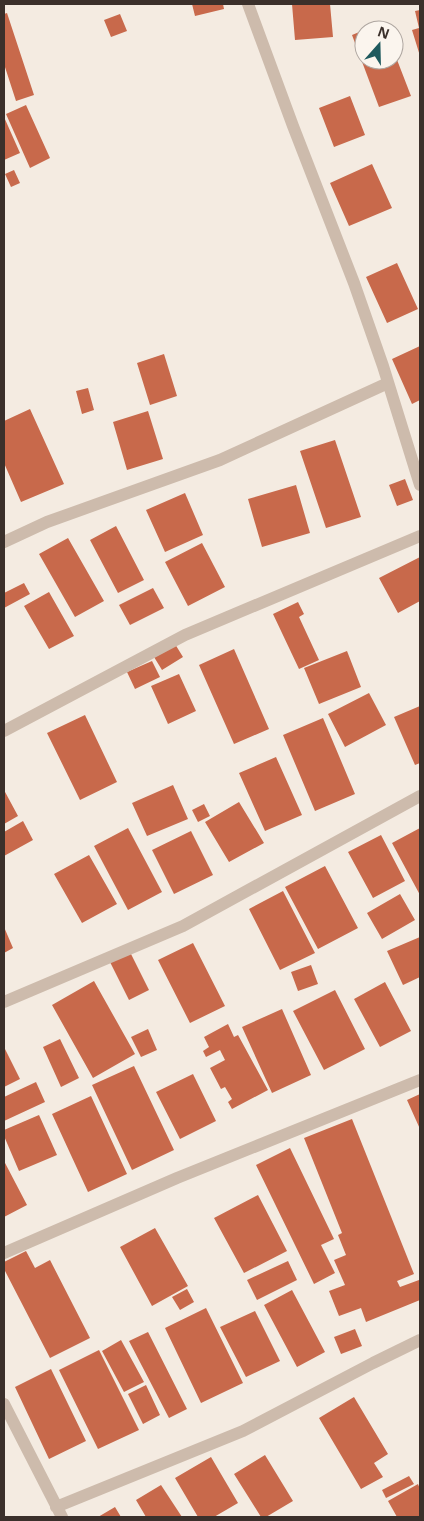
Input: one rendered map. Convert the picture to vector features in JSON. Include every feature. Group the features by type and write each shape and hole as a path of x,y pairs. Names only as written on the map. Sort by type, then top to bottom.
{"street":[{"path":"248,4 292,126 354,283 420,485"},
{"path":"4,542 47,522 220,460 388,383"},
{"path":"4,731 185,635 420,536"},
{"path":"4,1002 182,926 420,796"},
{"path":"4,1252 178,1178 420,1080"},
{"path":"4,1404 59,1512 242,1431 420,1340"}],"building":[{"path":"192,4 223,4 224,9 195,16"},
{"path":"292,4 330,4 333,37 295,40"},
{"path":"420,10 420,56 412,30 419,28 415,11"},
{"path":"7,13 34,95 16,101 4,64 4,14"},
{"path":"120,14 127,31 111,37 104,20"},
{"path":"365,70 401,70 411,96 379,107"},
{"path":"350,96 365,135 334,147 319,108"},
{"path":"26,105 50,158 30,168 6,114"},
{"path":"4,117 20,153 4,160"},
{"path":"372,164 392,208 349,226 330,183"},
{"path":"14,170 20,183 11,187 5,174"},
{"path":"397,263 418,309 387,323 366,277"},
{"path":"420,346 420,400 412,404 392,359"},
{"path":"164,354 177,396 150,405 137,363"},
{"path":"88,388 94,410 82,414 76,391"},
{"path":"30,409 64,484 21,502 4,463 4,421"},
{"path":"148,411 163,459 127,470 113,422"},
{"path":"335,440 361,517 326,528 300,451"},
{"path":"405,479 413,500 397,506 389,485"},
{"path":"296,485 310,533 262,547 248,499"},
{"path":"185,493 203,535 165,552 146,510"},
{"path":"116,526 144,580 118,593 90,540"},
{"path":"68,538 104,601 75,617 39,554"},
{"path":"202,543 225,587 188,606 165,562"},
{"path":"420,557 420,601 398,613 379,578"},
{"path":"24,583 30,594 4,608 4,593"},
{"path":"153,588 164,608 130,625 119,605"},
{"path":"49,592 74,636 49,649 24,606"},
{"path":"298,602 304,614 299,617 319,660 299,669 273,614"},
{"path":"175,644 183,657 162,670 154,657"},
{"path":"234,649 269,729 234,744 199,665"},
{"path":"347,651 361,687 319,704 304,668"},
{"path":"152,661 160,677 135,689 127,672"},
{"path":"179,674 196,711 168,724 151,686"},
{"path":"369,693 386,725 345,747 328,714"},
{"path":"420,706 420,763 415,765 394,717"},
{"path":"85,715 117,782 80,800 47,733"},
{"path":"323,718 355,794 315,811 283,735"},
{"path":"276,757 302,815 265,831 239,773"},
{"path":"173,785 188,819 147,836 132,803"},
{"path":"4,790 18,816 4,824"},
{"path":"239,802 264,843 229,862 205,822"},
{"path":"204,804 210,816 198,822 192,810"},
{"path":"23,821 33,840 4,856 4,832"},
{"path":"128,828 162,892 128,910 94,846"},
{"path":"420,828 420,895 392,843"},
{"path":"191,831 213,875 174,894 152,850"},
{"path":"381,835 405,881 373,898 348,852"},
{"path":"89,855 117,904 82,923 54,874"},
{"path":"325,866 358,928 318,949 285,887"},
{"path":"283,891 315,953 280,970 249,909"},
{"path":"400,894 415,920 382,939 367,913"},
{"path":"4,927 13,948 4,953"},
{"path":"420,937 420,977 403,985 387,951"},
{"path":"193,943 225,1006 190,1023 158,960"},
{"path":"130,952 149,990 129,1000 110,962"},
{"path":"311,965 318,984 298,991 291,972"},
{"path":"94,981 135,1054 93,1078 52,1005"},
{"path":"385,982 411,1031 380,1047 354,999"},
{"path":"335,990 365,1049 324,1070 293,1011"},
{"path":"282,1009 311,1075 272,1093 242,1027"},
{"path":"228,1024 234,1037 238,1035 268,1090 232,1109 228,1102 232,1099 225,1087 221,1089 210,1068 225,1060 220,1050 206,1057 203,1051 209,1047 204,1037"},
{"path":"148,1029 157,1050 141,1057 131,1037"},
{"path":"60,1039 79,1078 61,1087 43,1047"},
{"path":"4,1047 20,1079 4,1087"},
{"path":"134,1066 174,1150 132,1170 92,1085"},
{"path":"193,1074 216,1121 180,1139 156,1092"},
{"path":"36,1082 45,1102 4,1121 4,1097"},
{"path":"420,1094 420,1129 407,1100"},
{"path":"91,1096 127,1174 88,1192 52,1114"},
{"path":"39,1115 57,1155 19,1171 4,1136 4,1130"},
{"path":"352,1119 414,1274 397,1281 400,1287 419,1280 420,1284 420,1300 366,1322 361,1308 339,1316 329,1291 345,1285 334,1260 346,1255 338,1235 342,1233 304,1138"},
{"path":"290,1148 334,1239 321,1245 335,1273 314,1284 256,1165"},
{"path":"4,1161 27,1205 4,1217"},
{"path":"258,1195 287,1251 244,1273 214,1218"},
{"path":"155,1228 188,1286 152,1306 120,1247"},
{"path":"26,1251 35,1268 50,1260 90,1338 50,1358 4,1269 4,1262"},
{"path":"288,1261 297,1280 257,1300 247,1280"},
{"path":"187,1289 194,1302 180,1310 172,1297"},
{"path":"292,1290 325,1352 297,1367 264,1305"},
{"path":"206,1308 243,1383 201,1403 165,1328"},
{"path":"255,1311 280,1361 246,1377 220,1327"},
{"path":"355,1329 362,1346 341,1354 334,1337"},
{"path":"148,1332 187,1409 169,1418 129,1341"},
{"path":"121,1340 144,1382 124,1392 102,1351"},
{"path":"99,1350 139,1430 98,1449 59,1370"},
{"path":"51,1369 86,1441 49,1459 15,1387"},
{"path":"146,1385 160,1415 143,1424 128,1394"},
{"path":"354,1397 388,1454 374,1463 383,1477 361,1489 319,1418"},
{"path":"265,1455 293,1501 266,1517 261,1517 234,1474"},
{"path":"211,1457 238,1503 214,1517 198,1517 175,1478"},
{"path":"409,1476 414,1484 386,1498 382,1490"},
{"path":"418,1484 420,1489 420,1517 397,1517 388,1501"},
{"path":"161,1485 182,1517 146,1517 136,1500"},
{"path":"115,1507 121,1517 98,1517"}]}
